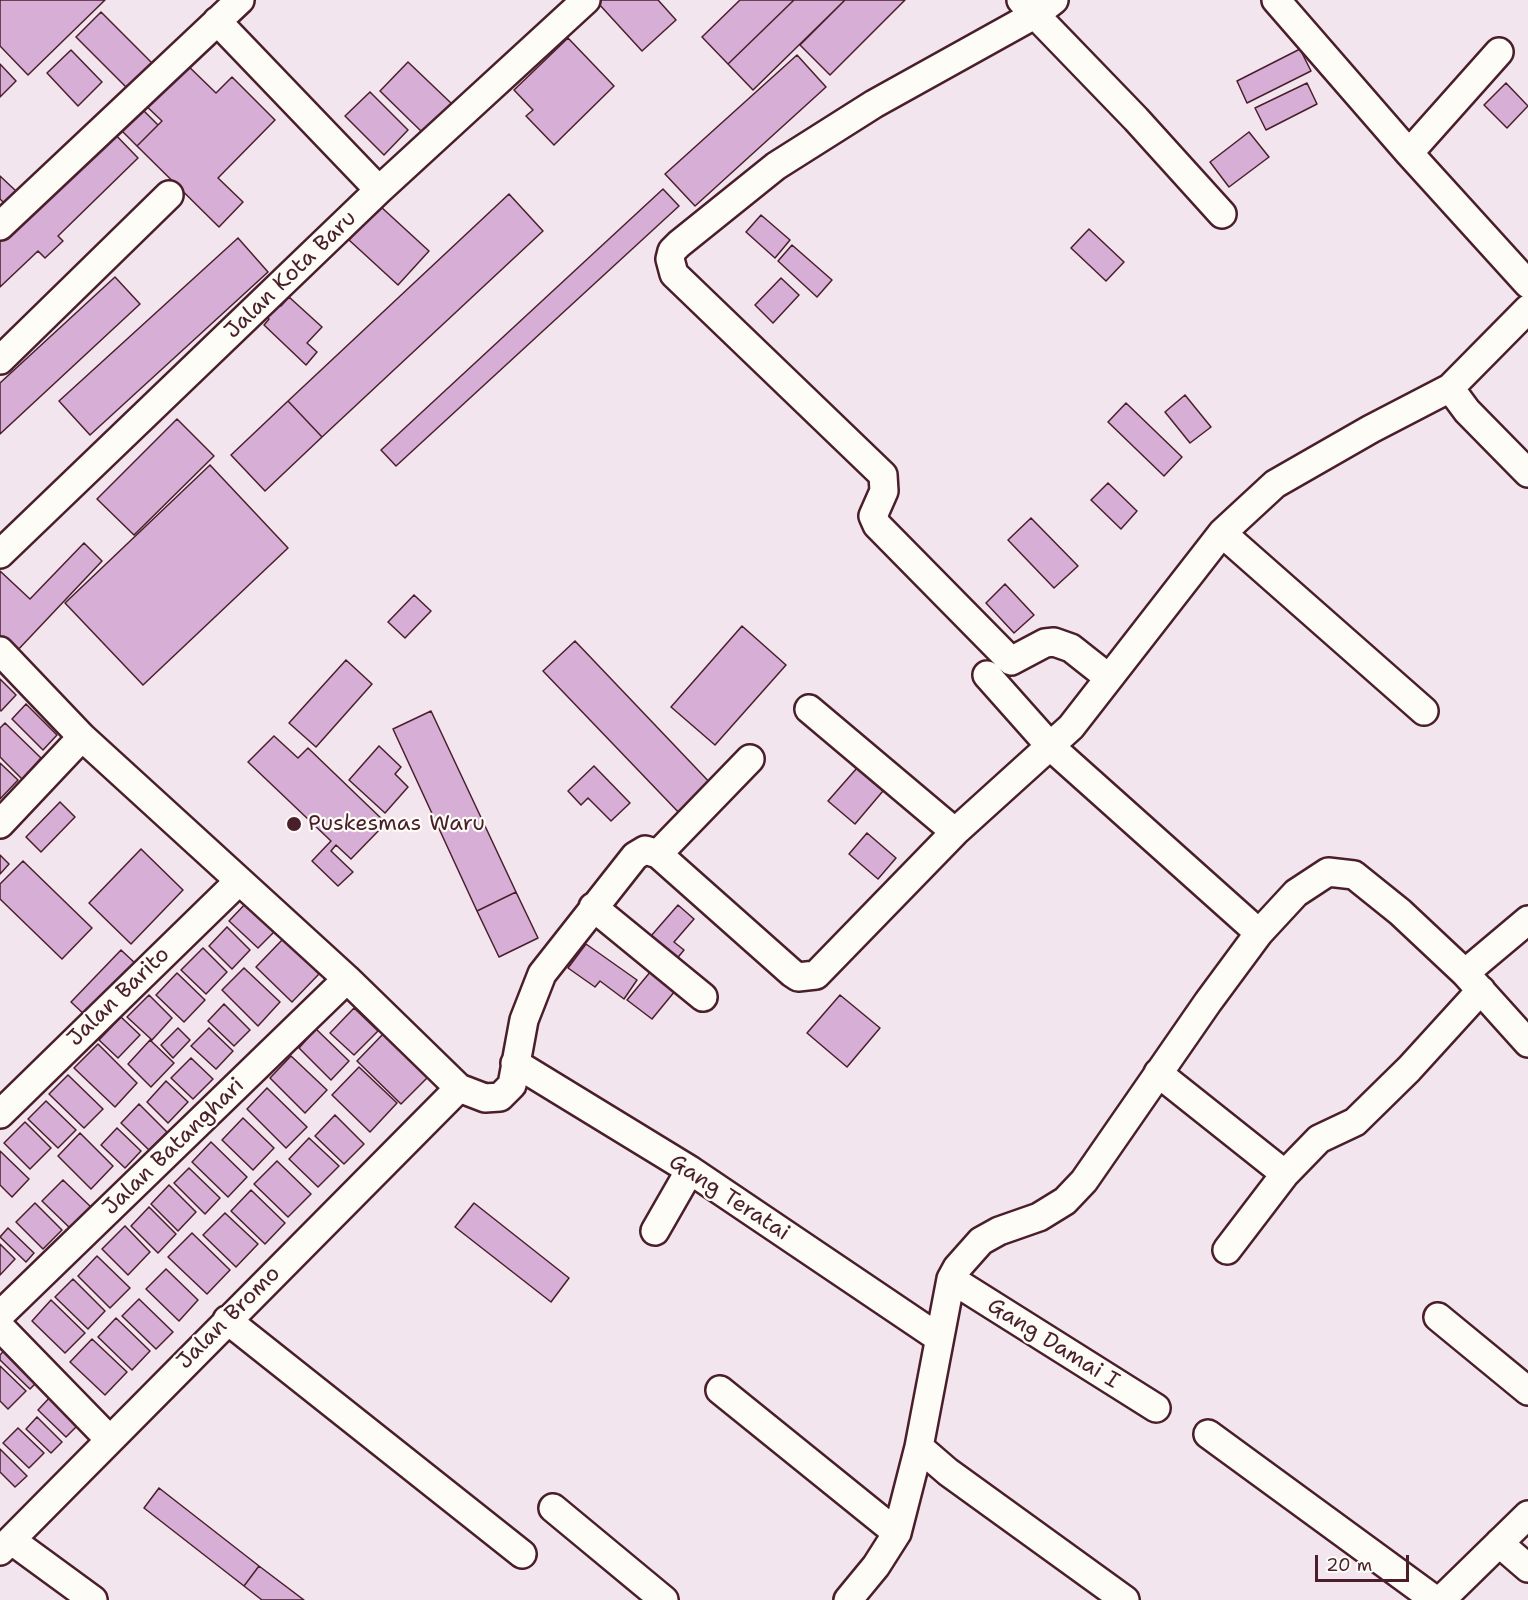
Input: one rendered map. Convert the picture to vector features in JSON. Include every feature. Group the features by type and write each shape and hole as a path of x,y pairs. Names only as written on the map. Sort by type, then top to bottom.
{"street":[{"path":"0,226 240,0"},
{"name":"Jalan Kota Baru","path":"0,554 379,190 586,0"},
{"path":"1276,0 1409,153 1528,284"},
{"path":"1109,678 1071,648 1054,642 1045,643 1011,661 876,525 873,516 884,491 883,475 674,274 670,259 672,251 679,244 776,165 1033,6 1222,214"},
{"path":"217,21 379,190"},
{"path":"1409,153 1498,52"},
{"path":"0,360 169,195"},
{"path":"0,651 82,737 347,979 459,1088 485,1098 500,1097 512,1085 531,996 542,974 635,856 645,850 658,854 785,968 798,977 816,975 955,832 1071,727 1222,533 1275,484 1371,429 1450,388 1528,309"},
{"path":"1450,388 1467,411 1528,473"},
{"path":"1222,533 1425,711"},
{"path":"987,675 1051,747 1259,933"},
{"path":"809,710 955,832"},
{"path":"0,824 82,737"},
{"path":"658,854 750,759"},
{"path":"848,1600 876,1566 897,1533 920,1448 951,1279 964,1257 981,1241 999,1231 1040,1217 1065,1201 1084,1181 1158,1073 1259,933 1296,893 1328,872 1343,872 1362,881 1400,912 1473,981 1528,1043"},
{"name":"Jalan Barito","path":"0,1114 239,881"},
{"path":"593,907 703,997"},
{"path":"1227,1250 1285,1174 1319,1139 1355,1122 1409,1069 1473,981 1528,920"},
{"name":"Jalan Batanghari","path":"0,1315 347,979"},
{"name":"Gang Teratai","path":"515,1063 690,1170 939,1338"},
{"path":"1158,1073 1285,1174"},
{"name":"Jalan Bromo","path":"5,1546 459,1088"},
{"path":"655,1231 690,1170"},
{"name":"Gang Damai I","path":"951,1279 1156,1408"},
{"path":"1438,1317 1528,1391"},
{"path":"227,1320 522,1554"},
{"path":"0,1327 109,1439"},
{"path":"720,1390 897,1533"},
{"path":"1208,1434 1435,1600"},
{"path":"920,1448 948,1472 1125,1600"},
{"path":"553,1508 664,1600"},
{"path":"1441,1600 1528,1515"},
{"path":"1499,1543 1528,1568"},
{"path":"5,1546 93,1600"}],"building":[{"path":"0,0 105,0 28,75 0,46"},
{"path":"602,0 658,0 676,20 642,51 598,3"},
{"path":"740,0 794,0 728,64 702,37"},
{"path":"794,0 845,0 753,90 728,64"},
{"path":"845,0 905,0 830,75 800,45"},
{"path":"101,12 152,63 127,88 76,37"},
{"path":"568,38 614,86 554,145 526,116 533,110 514,90"},
{"path":"1300,49 1311,71 1247,103 1237,81"},
{"path":"71,50 102,82 78,106 47,73"},
{"path":"797,55 826,87 695,206 665,174"},
{"path":"182,60 216,93 232,77 275,120 218,178 243,202 219,227 137,146 162,121 141,101"},
{"path":"408,62 452,104 424,134 380,91"},
{"path":"0,64 16,81 0,97"},
{"path":"1307,83 1317,104 1266,130 1255,108"},
{"path":"1506,83 1528,106 1507,128 1484,105"},
{"path":"370,92 408,130 384,155 345,116"},
{"path":"139,106 158,125 137,146 118,127"},
{"path":"109,128 138,158 58,236 63,241 45,258 38,251 0,287 0,233"},
{"path":"1249,132 1269,157 1229,187 1210,162"},
{"path":"0,176 16,191 4,203 0,199"},
{"path":"663,189 679,206 396,466 381,450"},
{"path":"509,194 543,231 322,437 288,401"},
{"path":"380,206 429,251 398,285 349,240"},
{"path":"761,215 790,240 775,258 746,232"},
{"path":"1089,229 1124,262 1106,281 1071,248"},
{"path":"238,238 268,272 90,435 59,401"},
{"path":"792,245 832,280 817,297 778,261"},
{"path":"115,277 140,304 0,434 0,383"},
{"path":"781,278 799,295 773,323 755,305"},
{"path":"289,297 322,327 307,343 317,352 306,365 264,325 269,319 265,315 277,302 281,306"},
{"path":"1185,395 1211,427 1190,443 1165,412"},
{"path":"288,401 322,437 265,491 231,455"},
{"path":"1126,403 1182,457 1164,476 1108,422"},
{"path":"177,419 214,456 134,535 97,499"},
{"path":"210,465 288,548 143,685 65,603"},
{"path":"1108,483 1137,511 1121,529 1091,500"},
{"path":"1031,518 1078,566 1054,588 1008,540"},
{"path":"84,543 102,561 15,653 0,638 0,571 30,599"},
{"path":"1005,584 1034,615 1014,633 986,603"},
{"path":"414,595 431,611 405,638 388,622"},
{"path":"742,626 786,665 715,745 671,707"},
{"path":"575,641 715,788 684,818 543,671"},
{"path":"346,660 372,684 316,747 289,723"},
{"path":"0,679 16,695 1,711 0,710"},
{"path":"26,704 57,735 43,750 12,719"},
{"path":"431,711 516,892 477,911 393,729"},
{"path":"5,723 41,758 22,779 0,757 0,728"},
{"path":"274,736 298,758 308,748 386,823 351,859 336,845 331,851 353,872 338,886 312,861 331,841 248,762"},
{"path":"379,746 401,767 395,774 408,787 385,813 349,780"},
{"path":"0,763 18,780 0,799"},
{"path":"594,766 630,803 611,821 588,798 581,805 568,791"},
{"path":"857,768 883,791 855,824 828,801"},
{"path":"60,802 75,817 41,852 26,837"},
{"path":"867,833 896,858 878,879 849,854"},
{"path":"141,849 183,890 131,944 89,903"},
{"path":"0,855 9,864 0,874"},
{"path":"23,861 92,928 62,959 0,899 0,884"},
{"path":"516,892 538,938 499,957 477,911"},
{"path":"248,901 277,929 258,948 229,921"},
{"path":"678,905 694,919 674,942 684,950 670,967 644,944"},
{"path":"227,927 250,950 232,969 209,946"},
{"path":"283,939 319,974 292,1002 256,967"},
{"path":"586,944 637,980 624,999 600,981 595,987 568,968"},
{"path":"203,948 227,972 206,994 181,970"},
{"path":"121,950 136,964 86,1016 71,1002"},
{"path":"244,968 280,1002 258,1026 222,990"},
{"path":"651,971 675,991 652,1019 627,1000"},
{"path":"177,973 205,1000 184,1022 156,995"},
{"path":"149,995 172,1018 152,1040 127,1017"},
{"path":"840,995 880,1028 847,1067 807,1033"},
{"path":"224,1004 250,1030 234,1046 208,1021"},
{"path":"354,1008 378,1031 354,1055 330,1033"},
{"path":"121,1017 140,1035 118,1058 99,1040"},
{"path":"178,1028 190,1040 173,1058 161,1045"},
{"path":"209,1028 233,1051 216,1069 191,1046"},
{"path":"316,1029 349,1061 331,1080 299,1048"},
{"path":"384,1033 429,1076 401,1104 357,1061"},
{"path":"150,1040 174,1063 151,1087 128,1064"},
{"path":"98,1044 137,1083 115,1107 74,1068"},
{"path":"291,1056 327,1090 305,1113 270,1078"},
{"path":"191,1058 213,1079 193,1099 171,1078"},
{"path":"359,1067 397,1103 370,1132 332,1095"},
{"path":"68,1075 103,1109 84,1128 49,1094"},
{"path":"166,1081 188,1102 168,1123 147,1102"},
{"path":"267,1088 307,1127 286,1148 247,1109"},
{"path":"46,1101 76,1130 58,1148 28,1119"},
{"path":"139,1104 167,1132 149,1150 121,1123"},
{"path":"335,1115 364,1144 344,1164 315,1136"},
{"path":"243,1118 274,1148 253,1170 222,1140"},
{"path":"25,1122 51,1148 30,1169 4,1143"},
{"path":"117,1128 141,1151 125,1168 101,1145"},
{"path":"80,1133 113,1166 91,1189 58,1156"},
{"path":"309,1138 339,1166 318,1187 289,1159"},
{"path":"211,1142 247,1177 228,1197 192,1162"},
{"path":"0,1151 29,1179 12,1197 0,1185"},
{"path":"277,1161 311,1194 288,1217 254,1184"},
{"path":"189,1168 220,1198 205,1214 174,1183"},
{"path":"63,1180 93,1209 72,1230 42,1201"},
{"path":"169,1185 196,1212 178,1231 151,1204"},
{"path":"251,1190 285,1223 265,1244 231,1211"},
{"path":"35,1203 62,1230 43,1249 16,1222"},
{"path":"474,1203 569,1278 551,1302 455,1227"},
{"path":"149,1207 176,1234 158,1253 131,1226"},
{"path":"225,1213 258,1244 236,1267 203,1235"},
{"path":"125,1226 150,1252 128,1275 102,1249"},
{"path":"8,1228 34,1253 26,1262 0,1237"},
{"path":"192,1233 230,1270 207,1294 168,1257"},
{"path":"0,1244 15,1259 0,1275"},
{"path":"97,1256 130,1288 110,1308 78,1276"},
{"path":"166,1269 198,1300 179,1321 146,1289"},
{"path":"73,1279 105,1311 88,1329 55,1297"},
{"path":"139,1299 173,1332 156,1349 122,1316"},
{"path":"51,1300 85,1333 65,1353 32,1321"},
{"path":"116,1318 150,1351 132,1370 98,1337"},
{"path":"92,1339 127,1372 105,1395 70,1362"},
{"path":"9,1345 42,1377 30,1389 0,1360 0,1355"},
{"path":"0,1366 26,1391 8,1409 0,1401"},
{"path":"52,1395 81,1422 66,1437 38,1410"},
{"path":"37,1417 62,1442 51,1453 26,1429"},
{"path":"18,1428 44,1453 29,1468 3,1443"},
{"path":"0,1449 27,1476 15,1487 0,1472"},
{"path":"159,1488 259,1566 244,1586 144,1508"},
{"path":"259,1566 304,1600 262,1600 244,1586"}],"place":[{"name":"Puskesmas Waru","path":"294,824"}]}
